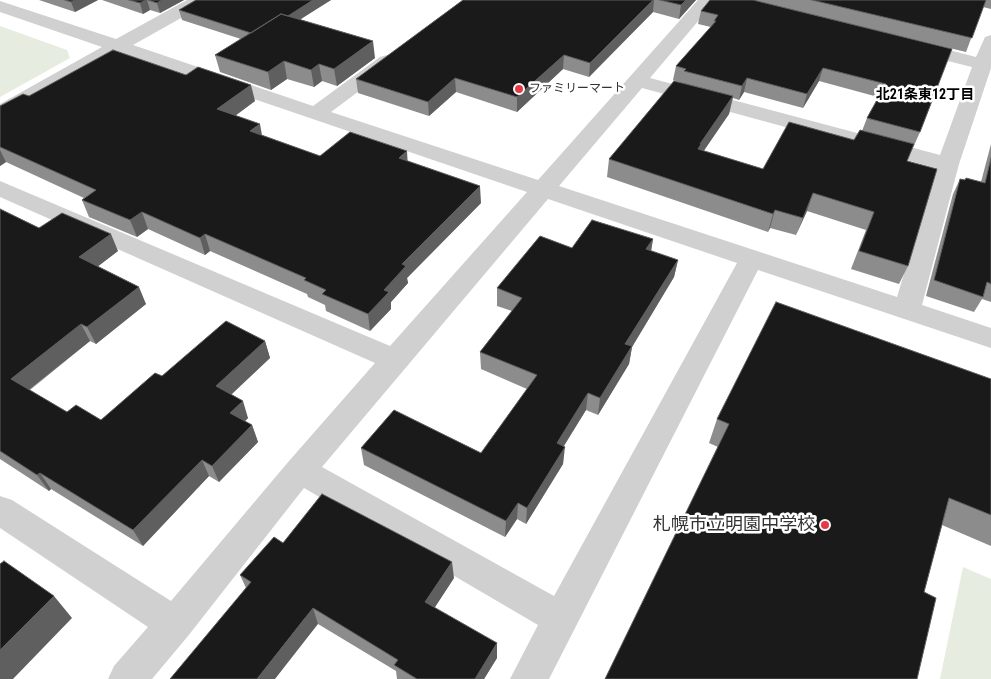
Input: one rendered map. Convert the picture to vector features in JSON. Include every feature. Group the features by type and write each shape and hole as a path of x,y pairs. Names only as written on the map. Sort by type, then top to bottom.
{"street":[{"path":"0,112 200,0"},
{"path":"127,679 175,624 300,470 707,0"},
{"path":"0,6 316,114 991,338"},
{"path":"906,310 948,164 991,41"},
{"path":"898,43 983,64"},
{"path":"316,114 404,48"},
{"path":"637,81 948,164"},
{"path":"0,188 395,360"},
{"path":"529,679 752,258"},
{"path":"300,470 561,619"},
{"path":"0,510 175,624"}],"shaded area":[{"path":"0,26 67,50 70,58 0,97"},
{"path":"963,567 991,579 991,679 940,679"}],"building":[{"path":"129,0 146,0 140,3"},
{"path":"148,0 162,0 157,3"},
{"path":"196,0 313,0 288,16 281,14 251,33 179,10"},
{"path":"463,0 653,0 590,63 564,55 517,97 455,78 428,102 356,79"},
{"path":"660,0 686,0 681,5"},
{"path":"710,0 753,0 952,49 920,132 867,118 886,84 823,68 807,94 747,78 742,86 684,71 686,69 676,66 716,21 714,21 718,15 701,11"},
{"path":"812,0 986,0 972,38"},
{"path":"281,14 373,41 334,69 319,64 311,70 284,61 268,72 215,55"},
{"path":"113,50 186,75 198,67 251,85 217,109 260,124 250,131 320,156 350,132 407,151 399,158 480,186 402,264 406,266 384,290 389,292 368,314 322,294 326,290 304,280 306,278 205,234 200,238 142,212 130,220 82,200 96,190 0,147 0,106 23,94 29,96"},
{"path":"674,81 733,96 698,149 763,169 789,122 854,140 860,130 914,144 907,161 937,169 908,266 859,251 874,212 813,193 803,218 775,210 773,214 609,159"},
{"path":"991,158 991,284 987,282 983,297 934,280 960,179 965,180 966,178 985,183"},
{"path":"0,209 39,228 62,213 111,234 79,257 139,287 87,327 81,324 11,379 67,412 76,405 101,420 155,373 162,376 226,321 265,341 216,386 243,401 230,413 252,425 212,466 202,460 133,530 40,473 37,475 0,451"},
{"path":"592,220 653,239 646,249 678,260 625,344 632,346 600,398 588,393 557,443 565,447 527,508 518,503 506,521 361,448 394,410 481,453 537,375 480,352 522,298 497,288 540,236 572,248"},
{"name":"札幌市立明園中学校","path":"776,302 991,379 991,515 949,498 924,592 936,598 917,679 605,679 729,424 717,419"},
{"path":"322,494 452,562 425,602 497,643 475,679 417,679 394,665 398,660 313,608 257,679 170,679 251,582 240,575 274,537 283,543"},
{"path":"4,561 54,596 0,650 0,564"}],"place":[{"name":"ファミリーマート","path":"519,89"},
{"name":"札幌市立明園中学校","path":"825,525"}],"district":[{"name":"北21条東12丁目","path":"925,95"}]}
